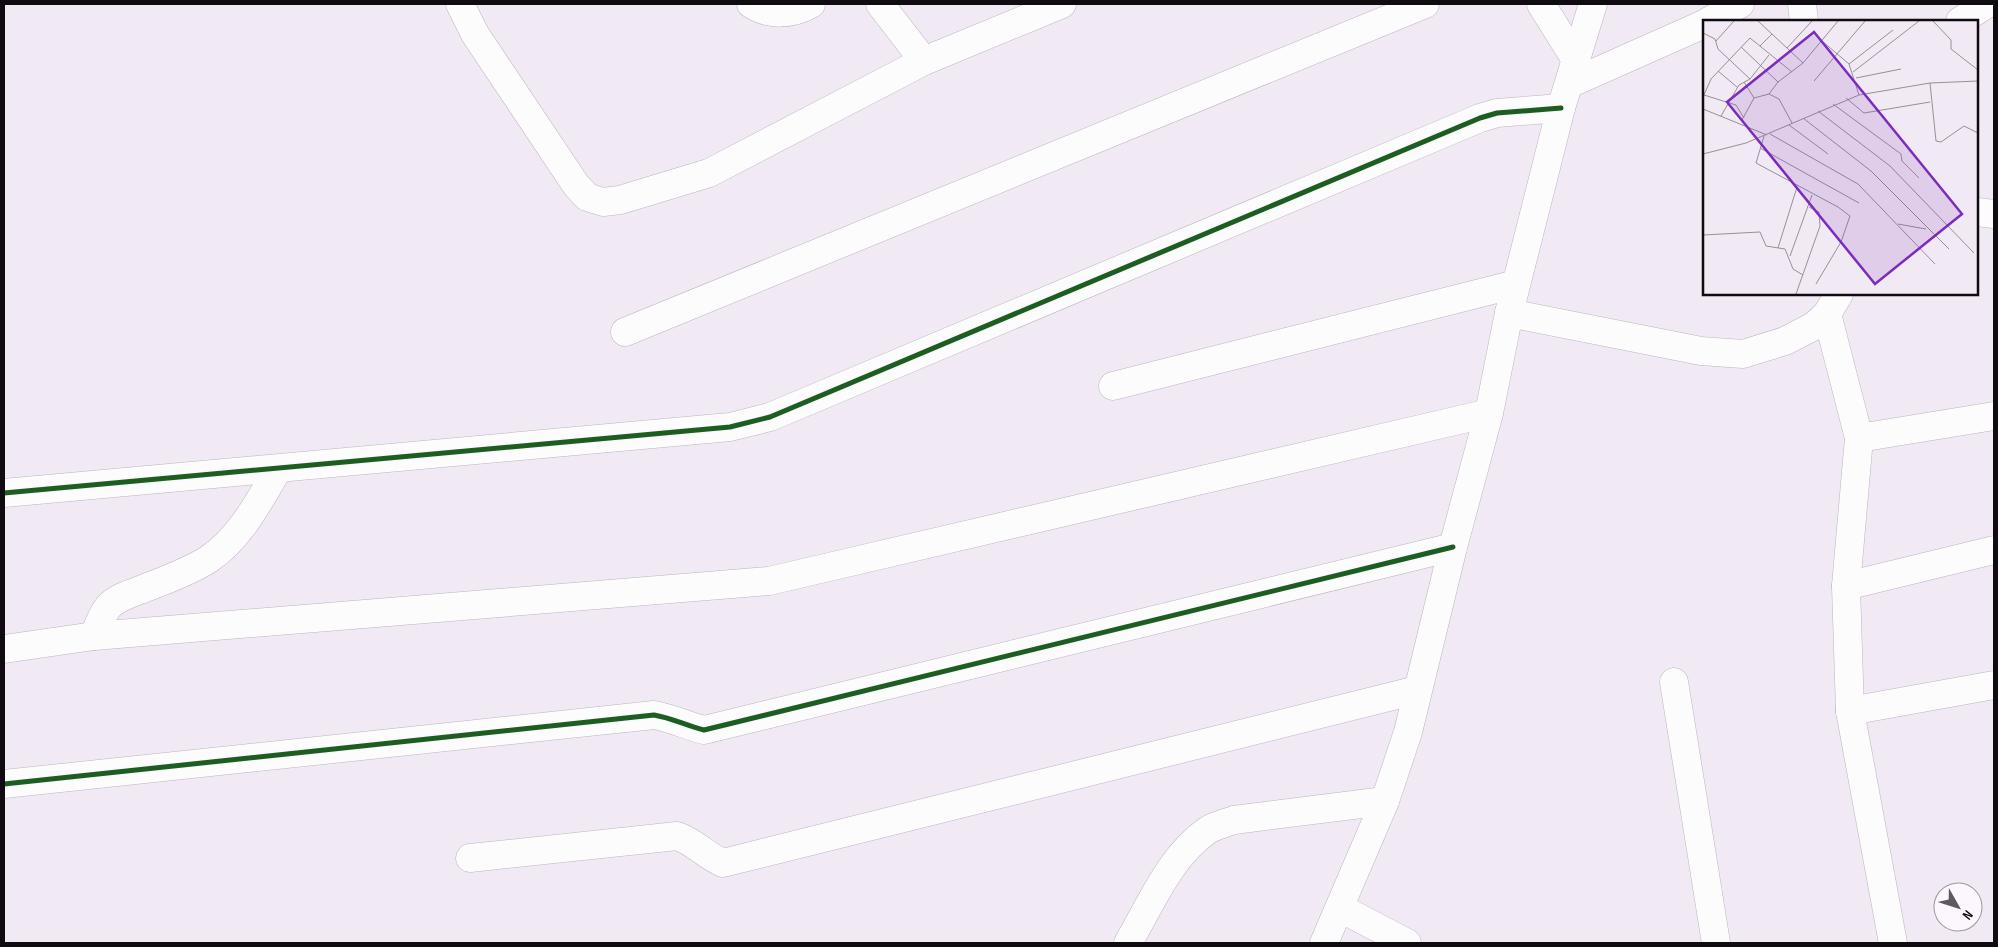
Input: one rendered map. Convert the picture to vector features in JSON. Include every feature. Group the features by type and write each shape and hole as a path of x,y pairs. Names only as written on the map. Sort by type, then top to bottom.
{"street":[{"path":"460,4 475,34 576,185 587,198 603,202 620,200 709,173 924,61 1062,4"},
{"path":"751,4 760,10 783,14 811,4"},
{"path":"880,4 924,61"},
{"path":"625,332 1426,4"},
{"path":"1541,4 1569,84"},
{"path":"1324,943 1386,801 1408,732 1453,547 1489,413 1516,284 1569,84 1593,4"},
{"path":"1711,20 1740,4"},
{"path":"1802,4 1804,20"},
{"path":"1962,20 1987,4"},
{"path":"1993,4 1994,8"},
{"path":"4,493 278,470 730,427 750,423 770,417 1480,118 1569,84 1703,24"},
{"path":"1978,212 1994,214"},
{"path":"1113,386 1516,284"},
{"path":"1509,313 1701,351 1743,354 1785,340 1814,326 1833,304"},
{"path":"1833,304 1859,438 1846,586 1850,711 1893,943"},
{"path":"4,649 94,636 769,581 1489,413"},
{"path":"1859,438 1994,416"},
{"path":"94,636 104,613 111,604 186,571 209,558 230,541 246,523 278,470"},
{"path":"4,784 654,715 671,718 688,726 704,730 1453,547"},
{"path":"1846,586 1994,550"},
{"path":"1674,682 1716,943"},
{"path":"1850,711 1994,685"},
{"path":"470,858 677,836 690,840 710,857 723,863 1417,690"},
{"path":"1128,943 1173,864 1190,843 1210,828 1234,820 1386,801"},
{"path":"1340,908 1407,943"}],"cycle path":[{"path":"4,493 730,427 770,417 1480,118 1497,113 1561,108"},
{"path":"4,784 654,715 704,730 1453,547"}]}
